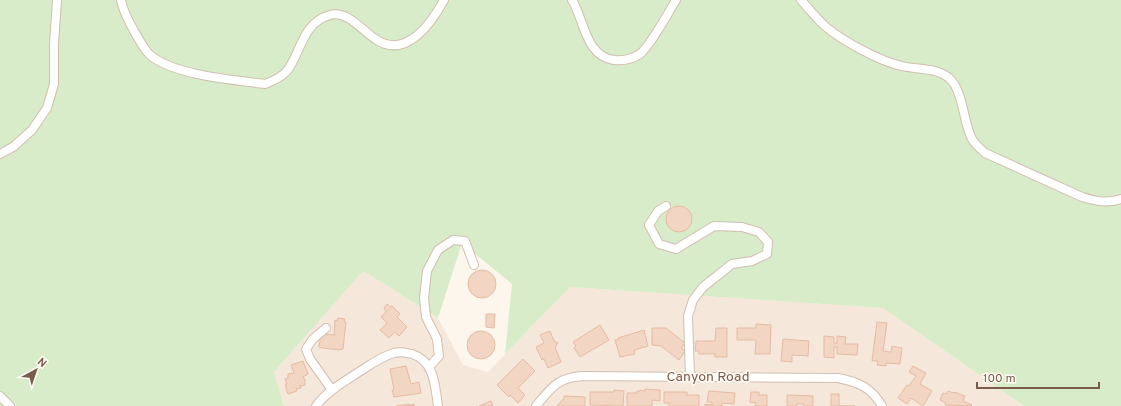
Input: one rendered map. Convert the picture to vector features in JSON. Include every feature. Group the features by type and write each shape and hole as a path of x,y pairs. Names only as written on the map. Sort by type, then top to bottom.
{"street":[{"path":"0,154 13,147 32,130 47,108 54,84 54,44 57,0"},
{"path":"121,0 129,23 140,41 149,54 162,64 178,70 265,84 277,79 286,71 301,42 313,25 330,15 345,16 378,42 387,45 396,45 413,39 427,27 444,0"},
{"path":"572,0 578,10 589,40 594,49 602,56 612,60 622,60 632,58 647,46 676,0"},
{"path":"801,0 826,27 841,38 874,56 901,66 935,70 950,78 958,93 971,138 985,153 1082,197 1098,202 1121,199"},
{"path":"666,206 658,211 649,225 659,244 676,249 714,226 742,227 759,232 768,242 767,254 752,261 732,264 703,287 693,300 688,316 690,377"},
{"path":"429,367 439,356 437,339 426,317 424,298 427,271 438,250 453,240 465,242 474,265"},
{"path":"326,328 308,344 306,349 307,353 332,390"},
{"path":"316,406 325,395 379,360 395,352 405,352 415,355 424,361 429,367 434,378 438,406"},
{"name":"Canyon Road","path":"536,406 553,385 572,376 838,378 853,381 866,387 877,398 882,406"},
{"path":"0,396 10,406"}],"shaded area":[{"path":"363,271 438,318 463,365 488,372 570,287 883,308 1024,406 284,406 274,372"}],"green space":[{"path":"0,0 1121,0 1121,406 1024,406 883,308 570,287 505,354 512,284 462,243 438,318 363,271 274,372 284,406 0,406"}],"building":[{"path":"679,206 688,210 692,219 688,228 679,232 670,228 666,219 670,210"},
{"path":"482,270 492,274 496,284 492,294 482,298 472,294 468,284 472,274"},
{"path":"387,304 390,307 392,306 400,314 397,317 407,327 399,336 395,332 389,338 380,330 387,323 381,317 386,312 384,308"},
{"path":"486,314 495,314 494,328 486,327"},
{"path":"338,318 345,319 344,321 346,322 343,349 319,347 321,334 334,335 335,320 337,321"},
{"path":"877,322 887,323 883,351 891,352 892,346 902,348 900,364 886,363 886,366 877,365 878,361 872,361"},
{"path":"756,324 771,325 770,354 755,354 756,340 737,340 737,328 756,328"},
{"path":"600,325 609,340 580,357 574,348 576,346 573,342"},
{"path":"652,328 666,328 685,343 681,348 685,351 679,360 661,346 652,345"},
{"path":"716,328 727,328 727,357 715,357 715,354 699,354 699,351 695,351 696,341 715,341"},
{"path":"644,330 648,346 634,350 635,354 620,357 615,340"},
{"path":"481,331 491,335 495,345 491,355 481,359 471,355 467,345 471,335"},
{"path":"550,331 554,341 558,343 555,347 561,362 548,368 544,359 542,360 536,347 544,343 540,335"},
{"path":"824,336 834,337 834,343 837,343 837,336 846,337 845,344 858,344 857,355 837,354 837,347 834,347 834,358 824,357"},
{"path":"783,339 809,341 808,356 792,355 792,362 781,361"},
{"path":"523,359 535,371 518,388 525,395 518,403 510,395 509,397 497,385"},
{"path":"303,361 308,374 303,377 305,380 305,385 300,385 301,388 296,389 297,391 288,394 285,379 288,378 288,374 294,373 291,365"},
{"path":"406,366 411,384 419,382 421,393 394,397 390,369"},
{"path":"913,366 926,373 920,384 932,391 923,406 911,398 907,404 898,398 907,385 909,386 916,376 909,372"},
{"path":"645,389 660,390 660,401 652,400 652,406 627,406 627,393 637,393 637,391 640,390 645,391"},
{"path":"614,390 624,391 623,406 590,405 590,392 614,392"},
{"path":"709,391 735,393 734,404 722,403 722,406 705,406 705,404 712,405 712,402 707,402"},
{"path":"948,391 965,396 963,401 972,405 945,405 946,403 940,400 943,393 946,394"},
{"path":"664,392 687,392 687,395 699,395 699,406 669,406 669,403 664,403"},
{"path":"751,392 759,392 759,395 767,395 767,406 755,406 756,403 750,402"},
{"path":"831,394 839,394 839,406 831,406"},
{"path":"787,395 813,396 813,406 797,404 795,406 787,406"},
{"path":"564,396 585,397 585,406 557,406"},
{"path":"491,401 493,406 479,406"},
{"path":"414,404 414,406 396,406"}]}
